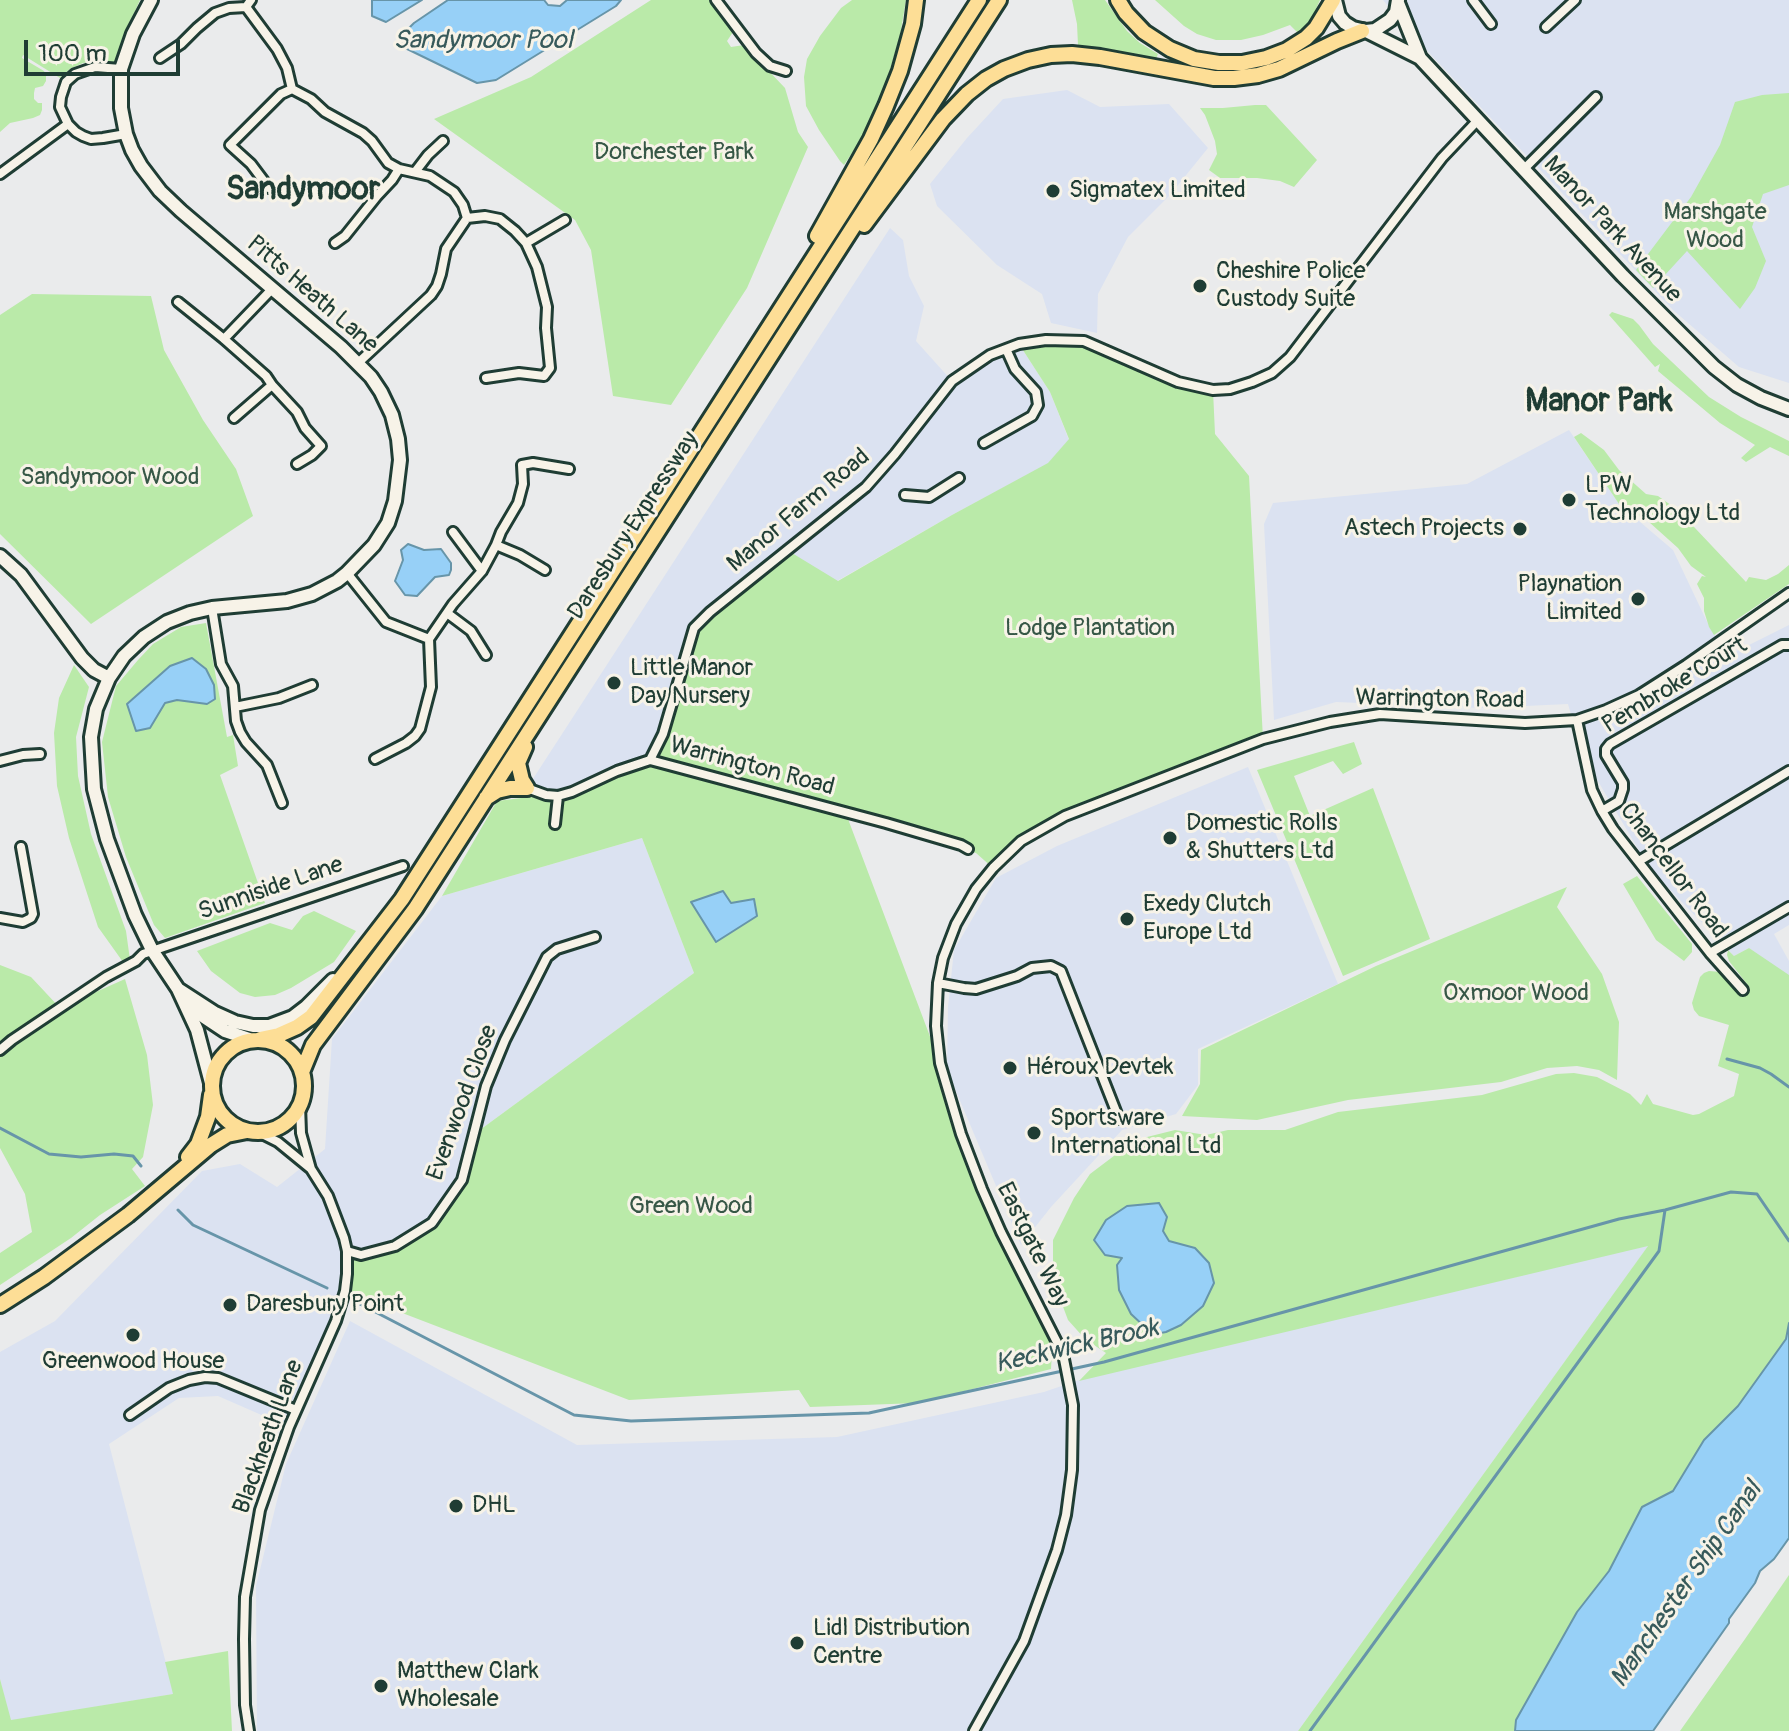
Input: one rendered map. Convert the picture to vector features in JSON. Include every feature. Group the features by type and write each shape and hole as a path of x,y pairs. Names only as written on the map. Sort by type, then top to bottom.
{"main road":[{"path":"748,359 871,139 900,71 916,0"},
{"name":"Daresbury Expressway","path":"255,1039 279,1035 311,1017 402,899 979,0"},
{"name":"Daresbury Expressway","path":"302,1072 313,1045 415,909 999,0"},
{"path":"1118,0 1144,32 1170,49 1194,59 1219,63 1242,63 1287,50 1316,28 1334,0"},
{"path":"801,307 943,119 967,94 1004,69 1028,60 1072,54 1214,78 1234,78 1279,69 1364,31"},
{"path":"527,788 518,763 556,687"},
{"path":"484,799 497,791 527,788"},
{"path":"0,1305 116,1224 174,1177 211,1145 227,1135 271,1130 283,1125 293,1116 303,1094 302,1072 287,1049 274,1042 255,1039 234,1045 222,1055 214,1068 208,1117 198,1144 174,1177"},
{"path":"211,1089 216,1107 224,1118 234,1126 252,1132"}],"street":[{"name":"Pitts Heath Lane","path":"151,0 133,34 121,69 119,90 126,134 141,166 160,191 181,211 358,363 381,392 392,415 400,460 395,501 388,523 362,560 347,573 312,594 287,601 212,608 167,622 144,637 124,656 109,678 96,709 91,737 94,789 121,879 152,950 178,989 197,1030 211,1089"},
{"path":"716,0 756,53 770,66 786,71"},
{"name":"Manor Park Avenue","path":"1334,0 1345,23 1420,58 1623,276 1714,367 1749,391 1789,409"},
{"path":"1473,0 1491,24"},
{"path":"1546,27 1575,0"},
{"path":"1364,31 1383,26 1396,12 1398,2"},
{"name":"Manor Park Avenue","path":"1398,2 1420,58"},
{"path":"160,58 181,44 215,13 248,4 287,68 292,89 363,133 388,163 399,169 430,176 454,192 467,218"},
{"path":"121,69 95,67 75,74 66,82 60,107 68,124 91,139 126,134"},
{"path":"269,188 251,164 230,145 281,94 292,89"},
{"path":"1524,169 1596,97"},
{"name":"Manor Farm Road","path":"650,760 663,734 694,628 866,487 952,381 990,355 1019,344 1046,340 1084,341 1178,382 1213,390 1230,389 1272,373 1290,357 1442,158 1478,120"},
{"path":"0,174 68,124"},
{"path":"415,172 443,141"},
{"path":"335,243 345,236 399,169"},
{"path":"358,363 431,295 441,274 446,249 467,218 485,216 500,219 526,243 543,285 550,368 544,376 519,373 486,378"},
{"path":"526,243 565,220"},
{"path":"224,339 273,288"},
{"path":"178,302 266,376 297,412 305,428 321,446 297,464"},
{"path":"984,443 1032,416 1038,405 1036,392 1015,369 1006,349"},
{"path":"234,418 272,385"},
{"path":"375,759 406,743 420,729 431,687 429,639 482,571 496,545 518,503 523,484 522,465 533,463 569,469"},
{"path":"905,495 929,497 959,478"},
{"path":"453,532 482,571"},
{"path":"496,545 545,570"},
{"path":"0,556 21,575 82,658 94,670 109,678"},
{"path":"347,573 386,622 429,639"},
{"name":"Warrington Road","path":"993,868 1021,841 1065,816 1263,739 1302,728 1380,714 1525,723 1577,720 1606,710 1639,695 1686,665 1789,593"},
{"path":"212,608 221,664 233,686 236,721 246,742 267,765 282,803"},
{"path":"447,613 471,631 486,655"},
{"name":"Pembroke Court","path":"1602,811 1623,795 1623,783 1606,755 1610,744 1782,645 1789,645"},
{"path":"235,707 279,698 312,685"},
{"name":"Chancellor Road","path":"1577,720 1592,790 1613,829 1710,953 1743,990"},
{"path":"0,761 40,754"},
{"name":"Warrington Road","path":"558,796 650,760 886,823 968,849"},
{"path":"1639,861 1789,771"},
{"path":"527,788 558,796 555,824"},
{"path":"0,918 23,922 33,914 21,847"},
{"name":"Sunniside Lane","path":"0,1050 143,954 403,866"},
{"name":"Eastgate Way","path":"974,1731 1024,1641 1057,1550 1072,1470 1073,1405 1063,1354 1001,1232 961,1134 940,1063 936,1026 938,983 943,958 956,924 976,889 993,868"},
{"path":"1710,953 1789,907"},
{"path":"178,989 235,1022 269,1026 293,1017 306,1007 374,937"},
{"name":"Evenwood Close","path":"347,1251 361,1255 395,1246 432,1223 462,1180 486,1086 505,1040 547,957 557,949 595,937"},
{"path":"938,983 976,989 1032,968 1051,966 1061,971 1119,1119"},
{"name":"Pitts Heath Lane","path":"178,989 204,1017 225,1031 255,1039"},
{"name":"Blackheath Lane","path":"249,1731 245,1705 245,1597 260,1510 296,1410 336,1321 345,1291 347,1251 344,1238 328,1196 311,1169 301,1133 300,1105"},
{"name":"Blackheath Lane","path":"252,1132 278,1142 311,1169"},
{"path":"130,1415 169,1388 205,1377 227,1382 296,1410"}],"shaded area":[{"path":"1383,0 1789,0 1789,383 1739,367 1673,310 1413,36"},
{"path":"1067,90 1100,107 1169,104 1208,148 1170,195 1128,237 1098,294 1097,333 1051,323 1042,294 997,265 937,206 930,184 1003,99"},
{"path":"890,228 903,240 909,276 924,306 916,341 952,381 990,355 1019,344 1050,392 1069,440 1048,464 837,581 650,760 559,796 527,788"},
{"path":"1569,430 1619,504 1673,550 1709,626 1727,656 1789,625 1789,925 1774,934 1789,961 1789,992 1749,948 1734,956 1650,869 1583,756 1568,704 1483,708 1336,702 1274,720 1264,524 1273,503 1467,484"},
{"path":"1248,767 1338,984 1198,1049 1198,1085 1176,1114 1122,1130 1051,1207 1021,1245 947,1070 948,1007 954,950 996,878 1057,846"},
{"path":"642,838 694,973 473,1135 462,1180 432,1223 345,1291 289,1427 218,1396 179,1398 109,1444 174,1694 10,1721 0,1679 0,1352 55,1321 202,1171 240,1164 277,1187 325,1149 332,1039 442,896"},
{"path":"1649,1245 1298,1731 257,1731 256,1586 286,1464 350,1321 577,1445 837,1437 1044,1392 1079,1380"}],"green space":[{"path":"0,0 140,0 116,63 83,63 60,78 23,55 22,58 46,75 43,86 35,88 34,93 34,99 42,103 42,110 40,115 10,123 0,132"},
{"name":"Dorchester Park","path":"651,0 710,0 731,26 733,32 727,41 731,47 744,45 785,88 798,132 808,147 747,288 671,405 613,396 591,250 575,220 434,119 531,77"},
{"path":"852,0 906,0 900,36 882,97 866,132 844,165 806,106 804,77 807,59 820,36 841,8"},
{"path":"1072,0 1105,0 1127,31 1158,54 1155,61 1078,45"},
{"path":"1155,0 1320,0 1300,35 1290,25 1241,40 1216,40 1184,26"},
{"name":"Marshgate Wood","path":"1789,93 1789,185 1763,194 1752,227 1766,261 1755,288 1740,309 1687,251 1653,288 1636,270 1691,197 1720,145 1735,102 1762,95"},
{"path":"1266,105 1317,160 1294,187 1280,181 1257,178 1220,178 1209,170 1217,154 1215,141 1200,108"},
{"name":"Sandymoor Wood","path":"32,294 151,296 164,350 203,420 236,469 253,516 91,624 0,534 0,315"},
{"path":"1612,312 1633,319 1653,344 1709,397 1789,441 1789,456 1770,447 1746,462 1741,458 1755,445 1720,423 1658,371 1660,364 1655,367 1609,315"},
{"path":"1084,341 1178,382 1213,390 1215,434 1249,476 1263,739 1065,816 1021,841 993,868 976,853 845,811 940,1063 982,1189 1053,1333 1051,1369 918,1403 810,1407 799,1390 629,1400 345,1291 347,1251 361,1255 395,1246 432,1223 462,1180 473,1135 694,973 642,838 442,896 497,801 559,796 650,760 663,734 682,666 710,612 787,550 838,581 1048,463 1069,439 1050,392 1019,344"},
{"path":"1581,433 1604,450 1619,470 1646,494 1658,496 1678,510 1746,582 1749,577 1766,580 1789,565 1789,584 1714,635 1697,584 1702,576 1706,577 1691,566 1678,548 1649,522 1619,504 1574,437"},
{"path":"206,623 227,737 233,735 238,766 220,775 265,903 165,938 154,925 126,857 108,797 102,742 116,686 138,660 153,644 181,627"},
{"path":"74,665 89,687 76,737 78,776 91,834 126,931 130,960 123,962 98,927 69,838 57,786 54,733 59,698"},
{"path":"1354,742 1362,764 1343,774 1333,761 1294,776 1310,816 1373,788 1430,939 1343,976 1257,770"},
{"path":"1637,876 1692,944 1692,952 1684,961 1656,940 1623,884"},
{"name":"Oxmoor Wood","path":"1567,887 1557,907 1602,974 1619,1022 1617,1080 1599,1070 1577,1066 1547,1068 1501,1082 1348,1100 1257,1120 1182,1116 1200,1084 1201,1050 1376,966"},
{"path":"314,911 356,931 334,962 275,995 255,997 240,993 211,971 197,951 270,923 292,930 303,916"},
{"path":"1749,948 1789,975 1789,1323 1786,1339 1738,1406 1704,1440 1673,1491 1642,1507 1609,1571 1577,1612 1516,1720 1515,1731 1298,1731 1648,1246 1079,1381 1106,1353 1085,1339 1068,1320 1053,1280 1053,1240 1074,1198 1090,1174 1135,1140 1175,1130 1206,1135 1228,1130 1285,1130 1338,1112 1482,1095 1556,1074 1597,1077 1630,1094 1641,1105 1647,1094 1653,1104 1699,1114 1734,1096 1739,1074 1718,1066 1729,1025 1699,1016 1692,1003 1700,977 1709,971 1721,972 1741,995 1750,988 1727,955 1728,950 1734,956"},
{"path":"0,965 31,977 60,1008 125,979 147,1055 153,1105 143,1157 132,1169 145,1186 0,1285 0,1253 32,1232 25,1194 0,1148"},
{"path":"1789,1575 1789,1731 1680,1731 1745,1639"},
{"path":"228,1651 232,1731 0,1731 0,1679 11,1720 173,1694 165,1662"}],"water":[{"name":"Sandymoor Pool","path":"372,0 422,0 386,22 372,16"},
{"name":"Sandymoor Pool","path":"448,0 544,0 548,5 560,6 567,0 621,0 496,80 477,83 403,47 401,36 414,23"},
{"path":"408,544 424,550 441,549 451,563 449,575 435,577 417,596 405,595 395,581 403,560 401,550"},
{"path":"192,658 206,669 214,685 215,699 207,704 177,700 165,703 150,728 136,731 127,704 170,666"},
{"path":"723,891 731,903 754,899 757,916 716,942 691,902"},
{"path":"1159,1203 1167,1217 1163,1231 1169,1241 1195,1248 1209,1263 1214,1283 1203,1306 1181,1325 1150,1335 1131,1314 1119,1290 1117,1265 1122,1258 1105,1255 1094,1240 1106,1220 1127,1206"},
{"name":"Manchester Ship Canal","path":"1789,1323 1789,1538 1774,1559 1760,1571 1729,1623 1653,1731 1515,1731 1516,1720 1577,1612 1609,1571 1642,1507 1673,1491 1704,1440 1738,1406 1786,1339"}],"waterway":[{"path":"1727,1059 1760,1068 1789,1087"},
{"name":"Keckwick Brook","path":"0,1128 49,1154 133,1156 141,1166"},
{"name":"Keckwick Brook","path":"360,1304 574,1415 631,1421 869,1413 1104,1362 1619,1219 1731,1192 1757,1194 1789,1241"},
{"name":"Keckwick Brook","path":"178,1210 193,1225 327,1288"},
{"path":"1310,1731 1659,1251 1665,1210"}],"place":[{"name":"Sigmatex Limited","path":"1053,191"},
{"name":"Cheshire Police Custody Suite","path":"1200,286"},
{"name":"LPW Technology Ltd","path":"1569,500"},
{"name":"Astech Projects","path":"1520,529"},
{"name":"Playnation Limited","path":"1638,599"},
{"name":"Little Manor Day Nursery","path":"614,683"},
{"name":"Domestic Rolls & Shutters Ltd","path":"1170,838"},
{"name":"Exedy Clutch Europe Ltd","path":"1127,919"},
{"name":"Héroux Devtek","path":"1010,1068"},
{"name":"Sportsware International Ltd","path":"1034,1133"},
{"name":"Daresbury Point","path":"230,1305"},
{"name":"Greenwood House","path":"133,1335"},
{"name":"DHL","path":"456,1506"},
{"name":"Lidl Distribution Centre","path":"797,1643"},
{"name":"Matthew Clark Wholesale","path":"381,1686"}],"district":[{"name":"Sandymoor","path":"303,191"},
{"name":"Manor Park","path":"1599,403"}],"park label":[{"name":"Lodge Plantation","path":"1090,629"},
{"name":"Green Wood","path":"691,1207"}]}
